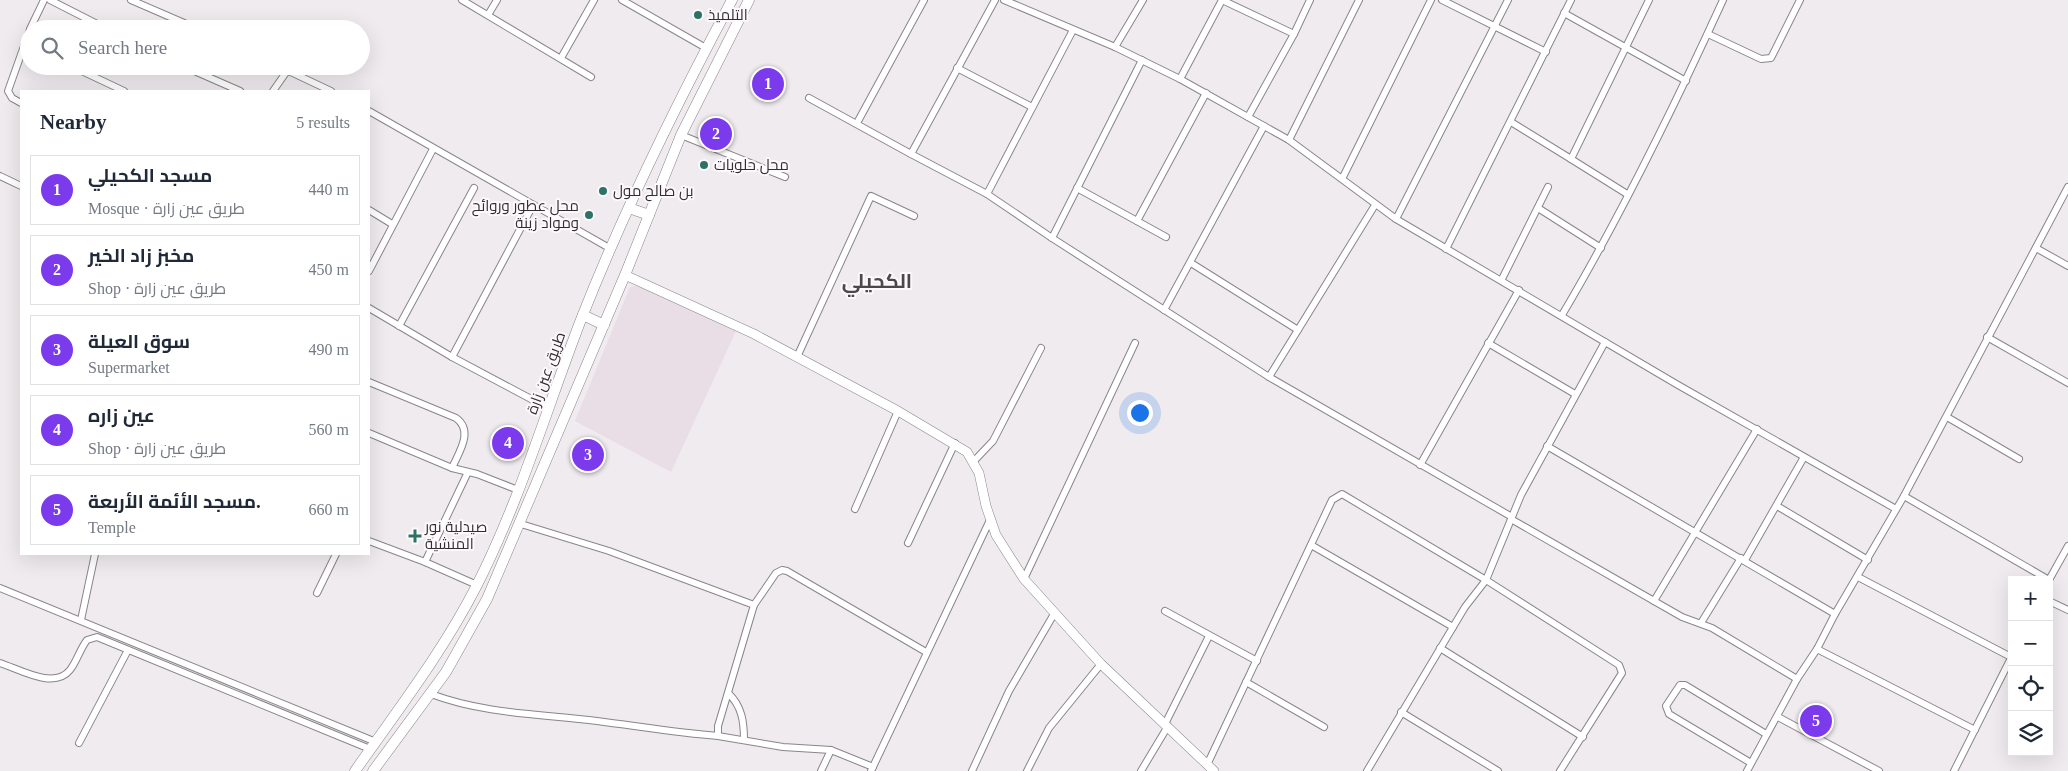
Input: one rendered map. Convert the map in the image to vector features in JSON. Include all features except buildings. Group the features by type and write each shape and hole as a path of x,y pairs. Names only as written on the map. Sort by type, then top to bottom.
{"main road":[{"name":"طريق عين زارة","path":"355,771 432,663 477,585 518,490 583,315 611,249 706,48 732,0"},
{"path":"373,771 431,694 475,622 520,524 604,325 681,135 749,0"},
{"path":"629,208 649,215"},
{"path":"583,315 604,325"}],"street":[{"path":"34,20 44,0"},
{"path":"50,0 89,20"},
{"path":"131,0 177,20"},
{"path":"462,0 591,77"},
{"path":"488,15 497,0"},
{"path":"561,58 594,0"},
{"path":"622,0 706,48"},
{"path":"857,123 924,0"},
{"path":"911,154 995,0"},
{"path":"1004,0 1142,60 1206,93 1289,140 1396,219 1502,279 1605,342 1896,509"},
{"path":"1115,47 1143,0"},
{"path":"1180,79 1222,0 1294,34"},
{"path":"1248,117 1294,34 1310,0"},
{"path":"1289,140 1359,0"},
{"path":"1342,179 1431,0"},
{"path":"1442,0 1546,52"},
{"path":"1396,219 1508,0"},
{"path":"1446,248 1571,0"},
{"path":"1571,159 1649,0"},
{"path":"1562,315 1628,194 1686,81 1724,0"},
{"path":"1708,34 1761,59 1771,58 1800,0"},
{"path":"1564,13 1686,81"},
{"path":"987,194 1073,30"},
{"path":"1052,238 1142,60"},
{"path":"20,61 8,92 12,98 20,102"},
{"path":"957,68 1032,107"},
{"path":"90,75 122,90"},
{"path":"204,75 238,90"},
{"path":"274,90 284,75"},
{"path":"296,75 329,90"},
{"path":"1137,221 1206,93"},
{"path":"810,98 987,194 1052,238 1269,377 1420,466 1682,617 1702,623 1797,679"},
{"path":"370,112 611,249"},
{"path":"1511,122 1628,194"},
{"path":"1164,310 1264,126"},
{"path":"681,135 785,177"},
{"path":"370,269 433,149"},
{"path":"0,176 20,186"},
{"path":"1502,279 1548,187"},
{"path":"1747,771 1797,679 1818,649 1835,614 1868,560 1948,417 1987,337 2068,187"},
{"path":"400,326 474,188"},
{"path":"1077,188 1166,236"},
{"path":"797,356 871,196 914,216"},
{"path":"452,357 533,205"},
{"path":"1269,377 1375,205"},
{"path":"1538,208 1600,248"},
{"path":"370,211 392,224"},
{"path":"2036,248 2068,266"},
{"path":"1190,264 1298,330"},
{"path":"625,274 797,356 955,443 967,452 974,461 990,520 1009,558 1024,579 1101,664 1210,768 1246,682 1332,500 1342,494 1486,580 1622,668 1622,673 1560,771"},
{"path":"1420,466 1519,290"},
{"path":"370,309 452,357 548,408"},
{"path":"1987,337 2068,383"},
{"path":"1366,771 1452,627 1486,580 1511,518 1547,446 1605,342"},
{"path":"1024,579 1135,343"},
{"path":"1488,343 1575,394"},
{"path":"974,461 993,441 1041,348"},
{"path":"370,382 456,418 462,423 465,436 452,468"},
{"path":"854,509 898,411"},
{"path":"1948,417 2019,459"},
{"path":"1654,601 1757,429"},
{"path":"370,434 452,468 518,490"},
{"path":"908,543 955,443"},
{"path":"1547,446 1835,614"},
{"path":"1702,623 1778,506 1804,457"},
{"path":"425,562 468,472"},
{"path":"1904,496 2042,576"},
{"path":"1778,506 1868,560"},
{"path":"431,694 466,705 496,710 598,721 683,734 718,736 783,747 831,750 872,769 990,520"},
{"path":"520,524 609,551 754,605"},
{"path":"370,541 425,562 477,585"},
{"path":"1312,545 1452,627"},
{"path":"2051,576 2067,549"},
{"path":"81,620 95,555"},
{"path":"316,592 335,555"},
{"path":"718,736 718,726 754,605 776,573 782,570 787,571 926,652"},
{"path":"1858,577 2008,655"},
{"path":"0,588 81,620 373,745"},
{"path":"2053,603 2068,610"},
{"path":"1165,611 1257,661"},
{"path":"972,771 1013,684 1054,614"},
{"path":"1141,771 1167,725 1209,636"},
{"path":"0,663 53,679 69,671 85,642 90,638 101,638 373,745"},
{"path":"1440,648 1583,737"},
{"path":"1818,649 1975,730"},
{"path":"79,743 128,650"},
{"path":"1027,771 1049,728 1101,664"},
{"path":"1954,771 2008,665"},
{"path":"1246,682 1324,728"},
{"path":"1751,763 1668,714 1666,706 1676,687 1680,684 1766,734"},
{"path":"728,693 736,700 744,721 744,740"},
{"path":"1401,712 1498,771"},
{"path":"1778,717 1879,771"},
{"path":"822,771 831,750"}],"shaded area":[{"path":"639,285 736,331 671,472 575,421 630,287"}],"place":[{"name":"التلميذ","path":"698,15"},
{"name":"مسجد الكحيلي","path":"768,84"},
{"name":"مخبز زاد الخير","path":"716,134"},
{"name":"محل حلويات","path":"704,165"},
{"name":"بن صالح مول","path":"603,191"},
{"name":"محل عطور وروائح ومواد زينة","path":"589,215"},
{"name":"عين زاره","path":"508,443"},
{"name":"سوق العيلة","path":"588,455"},
{"name":"صيدلية نور المنشية","path":"415,536"},
{"name":"مسجد الأئمة الأربعة.","path":"1816,721"}],"district":[{"name":"الكحيلي","path":"877,281"}]}
